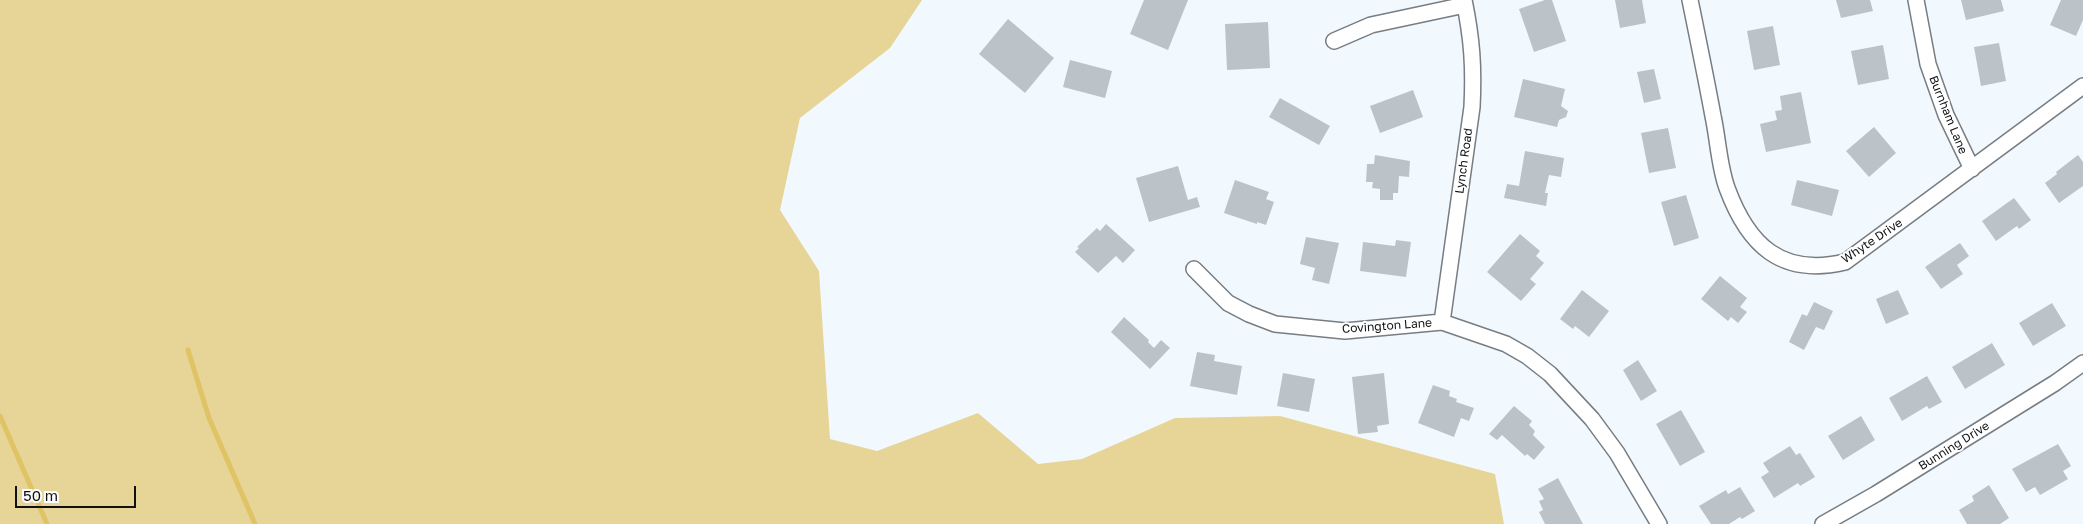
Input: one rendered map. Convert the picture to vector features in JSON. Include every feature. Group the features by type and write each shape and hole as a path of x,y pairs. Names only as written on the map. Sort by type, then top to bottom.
{"street":[{"name":"Whyte Drive","path":"1690,0 1727,186 1746,229 1756,241 1775,256 1793,263 1814,266 1845,262 1972,170 2083,86"},
{"name":"Burnham Lane","path":"1916,0 1928,64 1946,115 1972,170"},
{"path":"1334,41 1372,25 1465,2"},
{"name":"Lynch Road","path":"1442,322 1472,107 1474,72 1472,43 1465,2"},
{"name":"Covington Lane","path":"1194,269 1228,303 1275,324 1345,331 1442,322 1506,344 1527,356 1550,374 1592,419 1617,453 1659,524"},
{"name":"Bunning Drive","path":"1822,524 1900,479 2055,383 2083,363"}],"shaded area":[{"path":"0,0 922,0 890,48 800,118 780,210 819,271 830,439 877,451 978,413 1038,464 1082,459 1175,418 1280,416 1495,474 1504,524 0,524"}],"building":[{"path":"1144,0 1188,0 1168,50 1130,34"},
{"path":"1545,0 1552,0 1566,41 1534,52 1519,9"},
{"path":"1615,0 1642,0 1646,23 1620,28"},
{"path":"1836,0 1870,0 1873,11 1841,18"},
{"path":"1961,0 2001,0 2004,11 1966,20"},
{"path":"2061,0 2083,0 2083,20 2076,36 2050,25"},
{"path":"1008,19 1054,58 1025,93 979,54"},
{"path":"1268,22 1270,68 1227,70 1225,24"},
{"path":"1773,26 1780,65 1754,70 1747,31"},
{"path":"1999,43 2006,81 1981,86 1974,47"},
{"path":"1883,45 1889,79 1858,85 1851,51"},
{"path":"1070,60 1112,71 1105,98 1063,87"},
{"path":"1654,69 1661,99 1644,103 1637,72"},
{"path":"1523,79 1565,89 1561,106 1568,111 1566,117 1559,120 1557,127 1514,117"},
{"path":"1413,90 1423,117 1380,133 1370,106"},
{"path":"1801,92 1811,143 1766,152 1760,124 1777,120 1775,111 1782,110 1780,96"},
{"path":"1280,98 1330,126 1319,145 1269,117"},
{"path":"1874,127 1896,153 1869,177 1846,151"},
{"path":"1668,128 1676,168 1649,173 1641,133"},
{"path":"1525,151 1564,158 1561,177 1549,175 1545,193 1548,193 1546,206 1504,198 1507,184 1519,186"},
{"path":"1375,155 1410,161 1409,177 1399,176 1398,193 1393,193 1393,200 1380,200 1380,189 1372,188 1373,182 1366,182 1367,164 1374,164"},
{"path":"2078,155 2083,162 2083,186 2059,203 2045,183"},
{"path":"1178,166 1188,200 1197,197 1200,207 1149,222 1136,178"},
{"path":"1235,180 1269,192 1266,199 1274,202 1266,225 1257,222 1257,224 1224,213"},
{"path":"1797,180 1839,190 1832,216 1791,205"},
{"path":"1686,195 1699,238 1674,246 1661,202"},
{"path":"2014,198 2031,220 2019,229 2017,226 1996,241 1982,221"},
{"path":"1106,224 1135,250 1123,263 1116,256 1098,273 1075,252 1079,248 1077,247 1097,228 1100,231"},
{"path":"1520,234 1540,251 1536,256 1544,263 1530,279 1536,284 1521,301 1487,272"},
{"path":"1306,237 1339,243 1329,284 1312,280 1315,268 1300,264"},
{"path":"1396,240 1411,242 1406,277 1360,271 1363,242 1395,246"},
{"path":"1960,243 1969,256 1957,265 1963,274 1941,289 1925,267"},
{"path":"1720,276 1747,298 1740,307 1747,312 1738,323 1731,317 1728,321 1701,299"},
{"path":"1582,290 1609,311 1589,337 1575,326 1573,329 1560,319"},
{"path":"1898,290 1909,314 1886,324 1876,299"},
{"path":"1814,302 1833,311 1824,330 1816,327 1804,350 1789,342 1802,314 1807,316"},
{"path":"2052,303 2066,326 2033,346 2019,323"},
{"path":"1124,317 1149,340 1148,342 1154,348 1161,340 1170,348 1150,369 1111,332"},
{"path":"1992,343 2005,365 1965,389 1952,367"},
{"path":"1197,352 1215,355 1214,361 1242,366 1237,395 1190,386"},
{"path":"1638,360 1657,391 1641,401 1623,370"},
{"path":"1283,373 1315,379 1309,412 1277,406"},
{"path":"1384,373 1389,424 1377,426 1378,432 1358,434 1352,377"},
{"path":"1927,376 1942,402 1929,409 1927,406 1902,421 1889,398"},
{"path":"1433,385 1450,391 1449,396 1457,399 1456,402 1474,408 1469,421 1461,418 1454,437 1418,423"},
{"path":"1514,406 1532,421 1529,425 1535,431 1533,435 1545,447 1534,460 1527,454 1525,456 1502,435 1497,440 1489,434"},
{"path":"1681,410 1705,452 1680,466 1656,424"},
{"path":"1861,416 1875,440 1843,460 1828,436"},
{"path":"2058,444 2071,466 2063,471 2068,479 2040,495 2035,487 2026,492 2012,469"},
{"path":"1790,446 1796,455 1800,453 1815,477 1800,486 1798,483 1774,498 1761,477 1769,472 1763,463"},
{"path":"1558,478 1583,524 1545,524 1539,512 1543,510 1539,501 1544,499 1538,489"},
{"path":"1989,485 2009,518 2000,524 1967,524 1959,510 1974,501 1972,496"},
{"path":"1740,487 1755,511 1729,524 1711,524 1699,506 1726,490 1728,494"}],"waterway":[{"path":"188,350 209,418 255,524"},
{"path":"0,416 47,524"}]}
